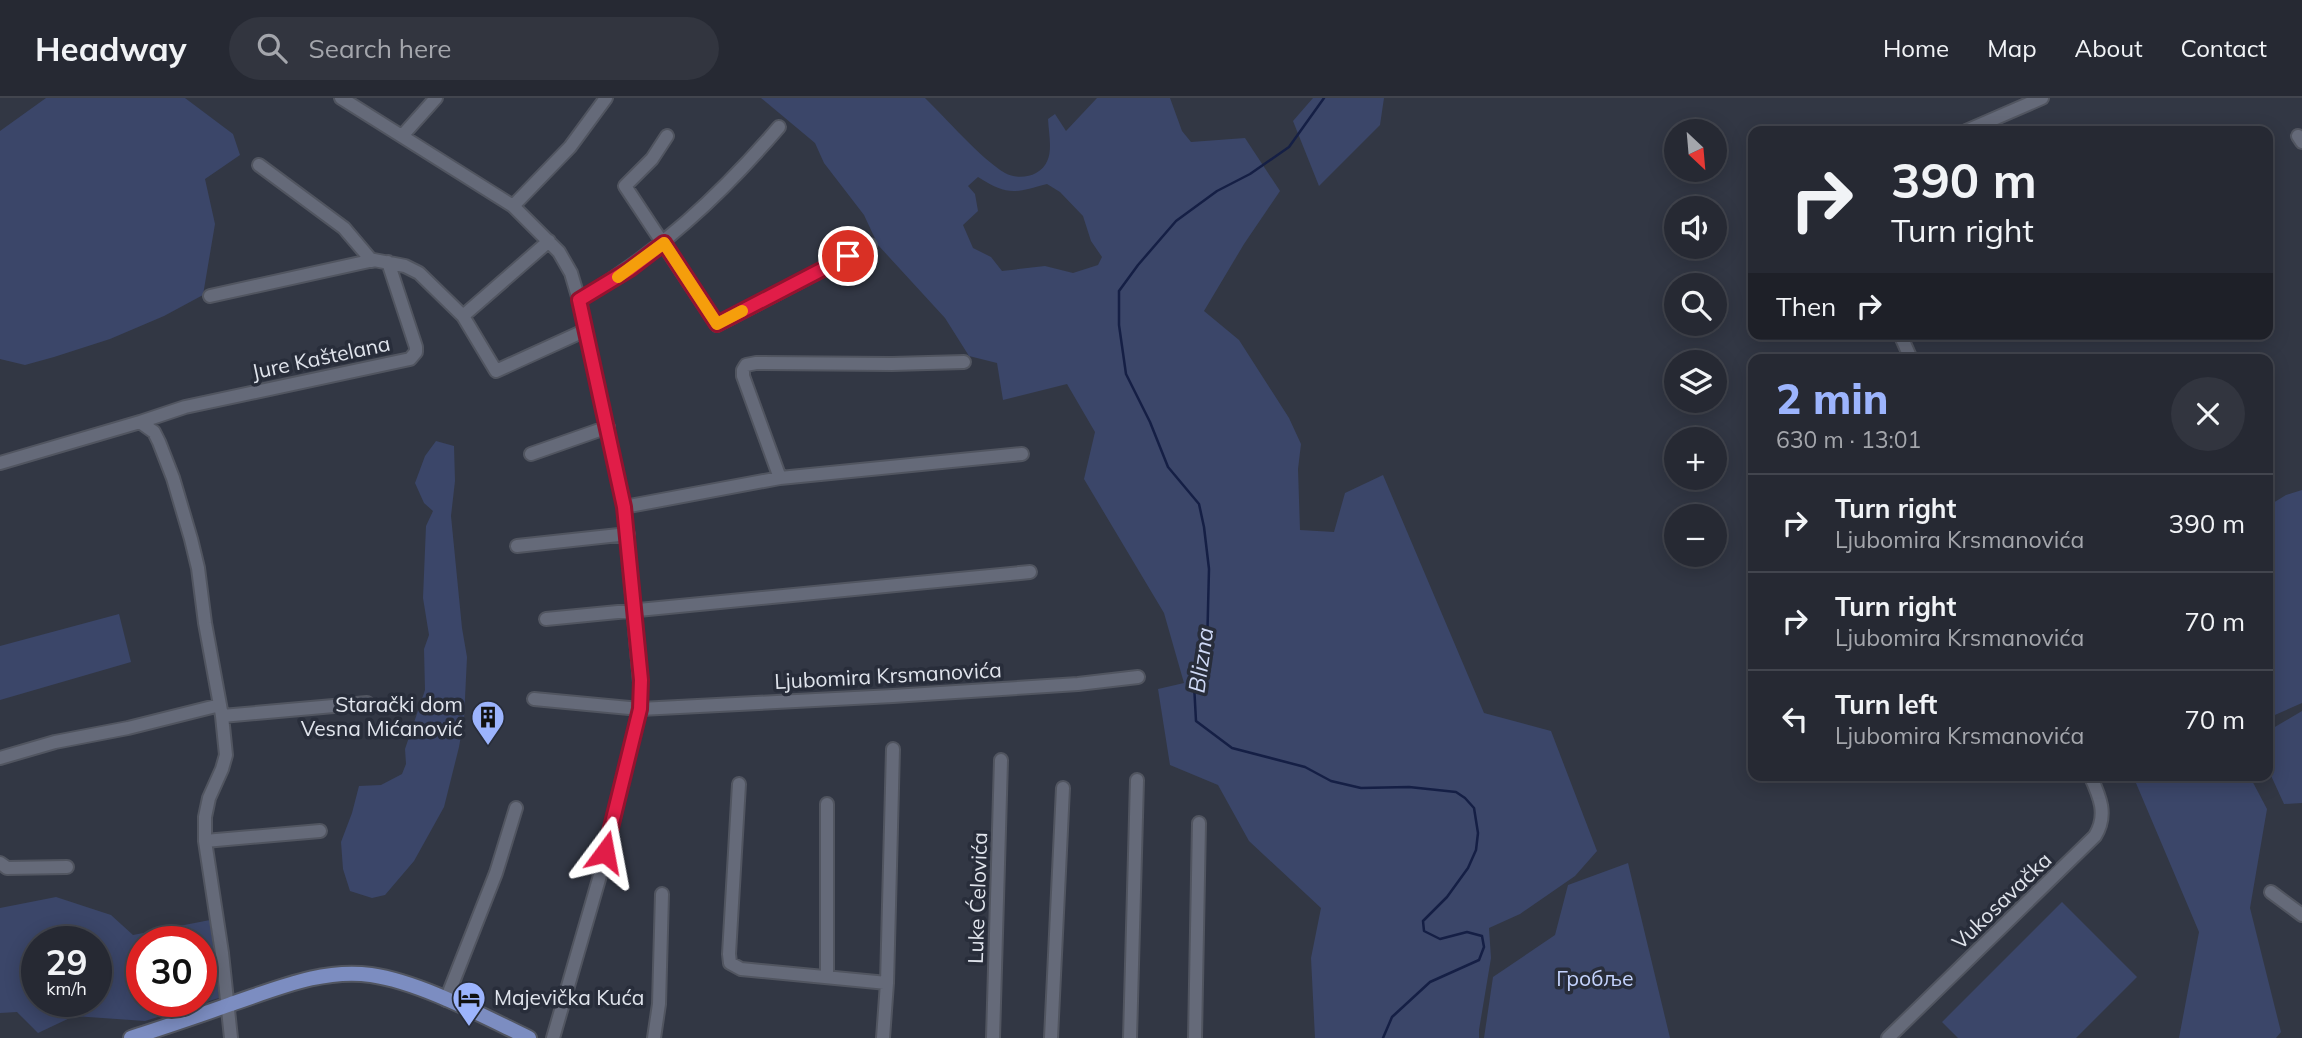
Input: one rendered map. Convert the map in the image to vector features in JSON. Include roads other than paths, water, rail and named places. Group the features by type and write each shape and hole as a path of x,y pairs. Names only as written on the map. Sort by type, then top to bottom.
{"main road":[{"path":"131,1038 290,984 347,974 389,978 446,1000 528,1038"}],"street":[{"path":"341,98 513,206 549,241 567,264 579,300 608,427 628,534 640,666 640,709 596,890 553,1038"},
{"path":"402,136 436,98"},
{"path":"513,206 570,147 606,98"},
{"path":"1978,126 2042,98"},
{"path":"579,300 630,269 664,243 749,162 779,127"},
{"path":"667,136 652,159 625,186 717,324 870,245"},
{"path":"259,165 344,228 372,261"},
{"path":"463,316 549,241"},
{"path":"210,296 372,261 388,262 419,273 463,316 496,371 586,330"},
{"name":"Jure Kaštelana","path":"0,463 185,407 410,359 416,352 416,347 388,262"},
{"path":"780,478 744,376 746,365 964,362"},
{"path":"154,432 159,416"},
{"path":"141,422 154,432 173,478 198,568 221,710 225,762 209,798 205,817 205,841 231,1038"},
{"path":"531,454 608,427"},
{"path":"624,507 780,478 1022,454"},
{"path":"517,546 628,534"},
{"path":"545,619 1030,572"},
{"name":"Ljubomira Krsmanovića","path":"534,699 640,709 1078,684 1138,677"},
{"path":"0,758 55,742 221,710 367,703"},
{"path":"883,1038 893,749"},
{"name":"Luke Ćelovića","path":"993,1038 1001,760"},
{"path":"1130,1038 1137,780"},
{"name":"Vukosavačka","path":"1888,1038 2095,836 2102,824 2103,811 2093,781"},
{"path":"739,784 730,963 741,969 887,983"},
{"path":"1051,1038 1063,788"},
{"path":"827,804 827,977"},
{"path":"446,1000 496,873 516,808"},
{"path":"1195,1038 1199,823"},
{"path":"205,841 320,831"},
{"path":"0,863 7,868 67,867"},
{"path":"2271,892 2302,915"},
{"path":"654,1038 659,1004 662,894"}],"waterway":[{"name":"Blizna","path":"1324,98 1289,147 1250,174 1217,191 1176,221 1119,291 1119,325 1126,374 1150,422 1168,467 1199,504 1204,527 1209,569 1207,649 1194,684 1196,721 1232,748 1305,767 1331,781 1361,788 1409,787 1456,792 1474,808 1478,833 1476,850 1468,868 1447,897 1423,921 1424,931 1440,939 1467,932 1482,936 1484,947 1479,960 1430,982 1392,1017 1383,1038"}],"place":[{"name":"Starački dom Vesna Mićanović","path":"488,747"},
{"name":"Majevička Kuća","path":"469,1028"}],"park label":[{"name":"Гробље","path":"1595,979"}]}
